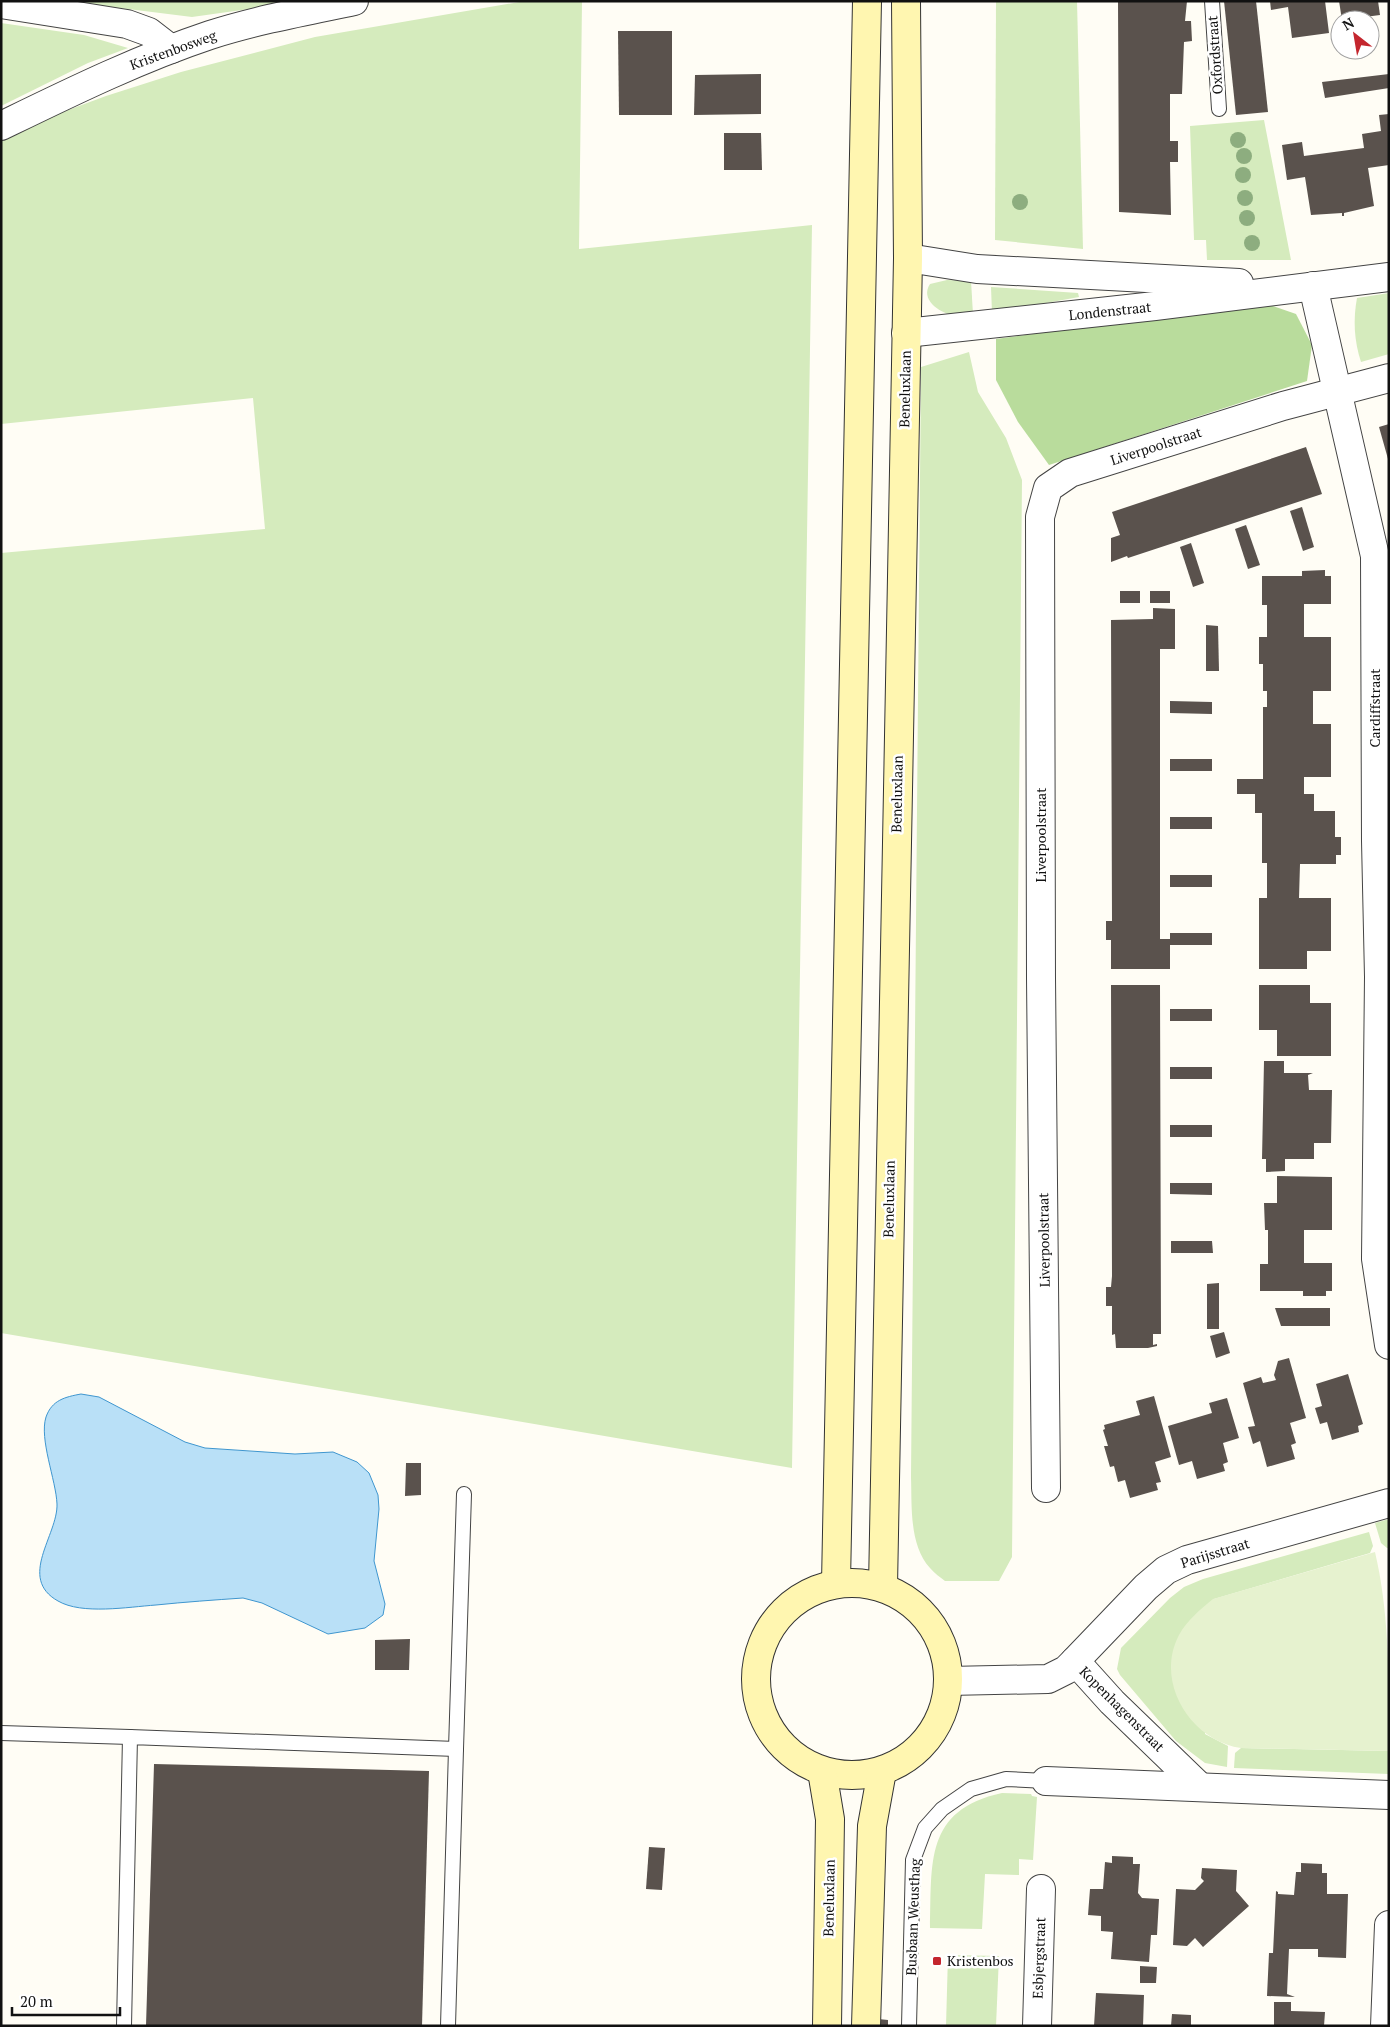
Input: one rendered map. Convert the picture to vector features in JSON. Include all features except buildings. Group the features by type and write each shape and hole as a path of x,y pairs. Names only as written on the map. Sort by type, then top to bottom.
{"street":[{"name":"Kristenbosweg","path":"1,126 96,81 170,49 212,35 354,1"},
{"path":"836,1583 867,1"},
{"name":"Beneluxlaan","path":"883,1587 908,258 906,1"},
{"path":"1,4 127,24 150,32 170,49"},
{"name":"Londenstraat","path":"908,258 977,269 1313,286"},
{"name":"Londenstraat","path":"906,333 1389,277"},
{"name":"Cardiffstraat","path":"1313,286 1375,556 1382,575 1382,841 1379,977 1383,1117 1376,1259 1389,1345"},
{"path":"1336,391 1389,378"},
{"name":"Liverpoolstraat","path":"1046,1488 1041,978 1040,517 1048,488 1070,473 1336,391"},
{"name":"Parijsstraat","path":"1075,1661 1146,1587 1166,1570 1187,1560 1389,1503"},
{"path":"836,1583 883,1587 913,1603 933,1626 948,1668 948,1681 943,1710 934,1730 922,1745 895,1765 882,1771 868,1774 822,1771 789,1752 767,1726 758,1703 755,1669 759,1649 775,1620 803,1596 836,1583"},
{"name":"Kopenhagenstraat","path":"948,1681 1048,1680 1066,1670 1075,1661 1112,1702 1199,1786"},
{"name":"Beneluxlaan","path":"822,1771 830,1819 827,2026"},
{"path":"866,2026 872,1826 882,1771"},
{"path":"1046,1781 1389,1794"},
{"name":"Esbjergstraat","path":"1037,2026 1042,1889"},
{"path":"1385,2026 1389,1925"}],"lane":[{"name":"Oxfordstraat","path":"1212,1 1219,109"},
{"path":"448,2026 464,1494"},
{"path":"1,1733 456,1749"},
{"path":"124,2026 130,1737"},
{"name":"Busbaan Weusthag","path":"909,2026 912,1860 925,1828 942,1809 971,1789 1006,1779 1046,1781"}],"green space":[{"path":"64,1 307,1 192,17"},
{"path":"525,1 582,1 579,249 812,225 792,1468 1,1333 1,553 265,529 253,398 1,424 1,140 44,119 106,96 181,72 315,37"},
{"path":"996,1 1077,1 1083,249 995,240"},
{"path":"1,23 84,35 128,48 88,63 1,106"},
{"path":"1264,120 1291,260 1207,260 1206,240 1194,240 1190,126"},
{"path":"947,280 971,281 973,314 952,315 941,311 932,304 927,295 930,284"},
{"path":"991,287 1078,293 1079,297 992,313"},
{"path":"1389,293 1389,354 1361,362 1355,330 1357,298"},
{"path":"1264,303 1296,314 1312,345 1307,381 1049,465 1018,422 996,380 996,339"},
{"path":"969,352 978,392 1006,438 1022,480 1012,1557 999,1581 945,1581 933,1572 923,1559 918,1548 913,1525 911,1500 921,367"},
{"path":"1389,1519 1389,1548 1387,1548 1381,1543 1375,1523"},
{"path":"1369,1532 1373,1546 1370,1553 1214,1599 1205,1734 1228,1746 1227,1767 1205,1763 1176,1741 1120,1675 1117,1669 1121,1648 1170,1598 1184,1587 1203,1579"},
{"path":"1375,1552 1384,1601 1386,1626 1389,1676 1389,1751 1241,1748 1223,1743 1207,1734 1193,1722 1174,1690 1171,1671 1172,1653 1179,1635 1186,1624 1199,1611 1213,1599"},
{"path":"1241,1748 1389,1751 1389,1774 1234,1768 1235,1753"},
{"path":"1002,1793 1031,1794 1037,1797 1033,1860 1019,1859 1019,1875 985,1874 982,1929 930,1928 933,1861 945,1826 958,1812 977,1801"},
{"path":"948,1955 999,1956 996,2026 946,2026"}],"water":[{"path":"81,1394 99,1397 185,1442 205,1448 295,1454 333,1452 357,1462 369,1473 378,1495 379,1509 374,1561 385,1604 383,1615 365,1628 328,1634 262,1603 243,1598 106,1609 80,1608 58,1601 46,1591 41,1580 40,1568 42,1556 56,1516 57,1504 46,1448 44,1426 46,1417 55,1403 64,1398"}],"place":[{"name":"Kristenbos","path":"937,1961"}]}
